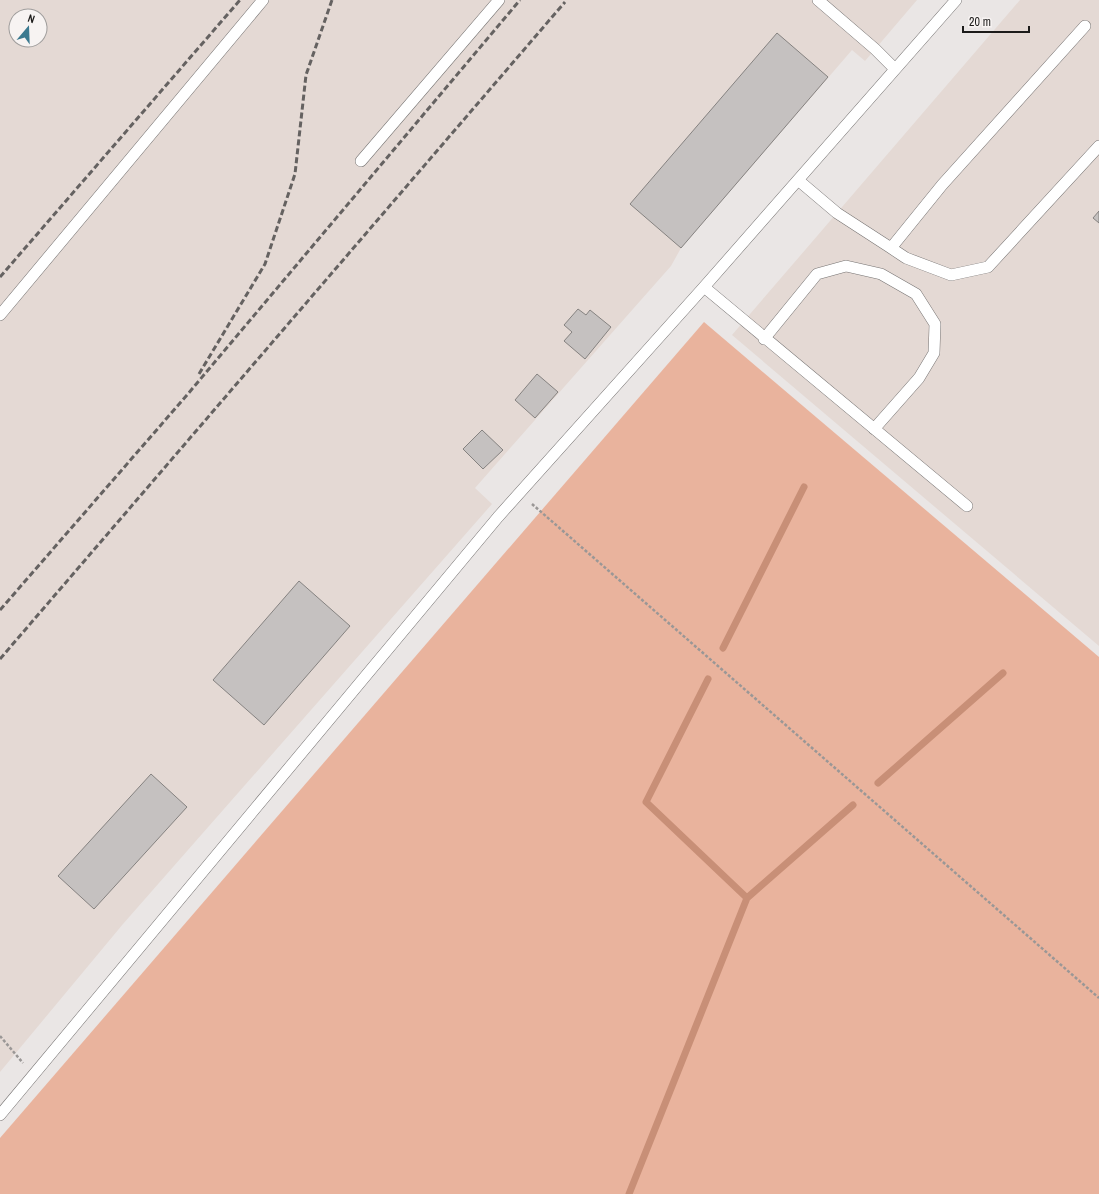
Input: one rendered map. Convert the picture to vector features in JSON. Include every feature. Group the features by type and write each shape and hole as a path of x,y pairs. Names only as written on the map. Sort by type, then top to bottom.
{"lane":[{"path":"0,315 262,0"},
{"path":"361,161 499,0"},
{"path":"818,0 895,69"},
{"path":"0,1114 498,517 704,288 956,0"},
{"path":"891,248 942,185 1085,26"},
{"path":"798,180 837,213 906,258 951,275 988,267 1099,146"},
{"path":"764,339 817,274 846,266 881,274 916,294 935,324 934,353 919,378 874,429"},
{"path":"704,288 967,506"}],"path":[{"path":"520,493 1099,998"},
{"path":"0,1036 33,1076"}],"shaded area":[{"path":"0,0 917,0 865,61 852,50 681,248 671,266 475,488 492,504 123,924 0,1072"},
{"path":"1020,0 1099,0 1099,646 732,335"},
{"path":"704,322 1099,657 1099,1194 0,1194 0,1138"}],"building":[{"path":"777,33 828,77 681,248 630,204"},
{"path":"1099,211 1099,223 1093,218"},
{"path":"578,309 586,315 590,310 611,327 585,359 564,341 572,332 564,325"},
{"path":"537,374 558,392 535,418 515,400"},
{"path":"482,430 503,450 483,469 463,449"},
{"path":"299,581 350,626 264,725 213,680"},
{"path":"151,774 187,807 94,909 58,876"}],"waterway":[{"path":"723,648 804,487"},
{"path":"878,783 1003,673"},
{"path":"708,679 646,802 747,898 853,805"},
{"path":"629,1194 747,898"}],"railway":[{"path":"0,277 240,0"},
{"path":"199,374 265,264 295,174 306,75 332,0"},
{"path":"0,610 187,395 520,0"},
{"path":"0,659 565,2"}]}
